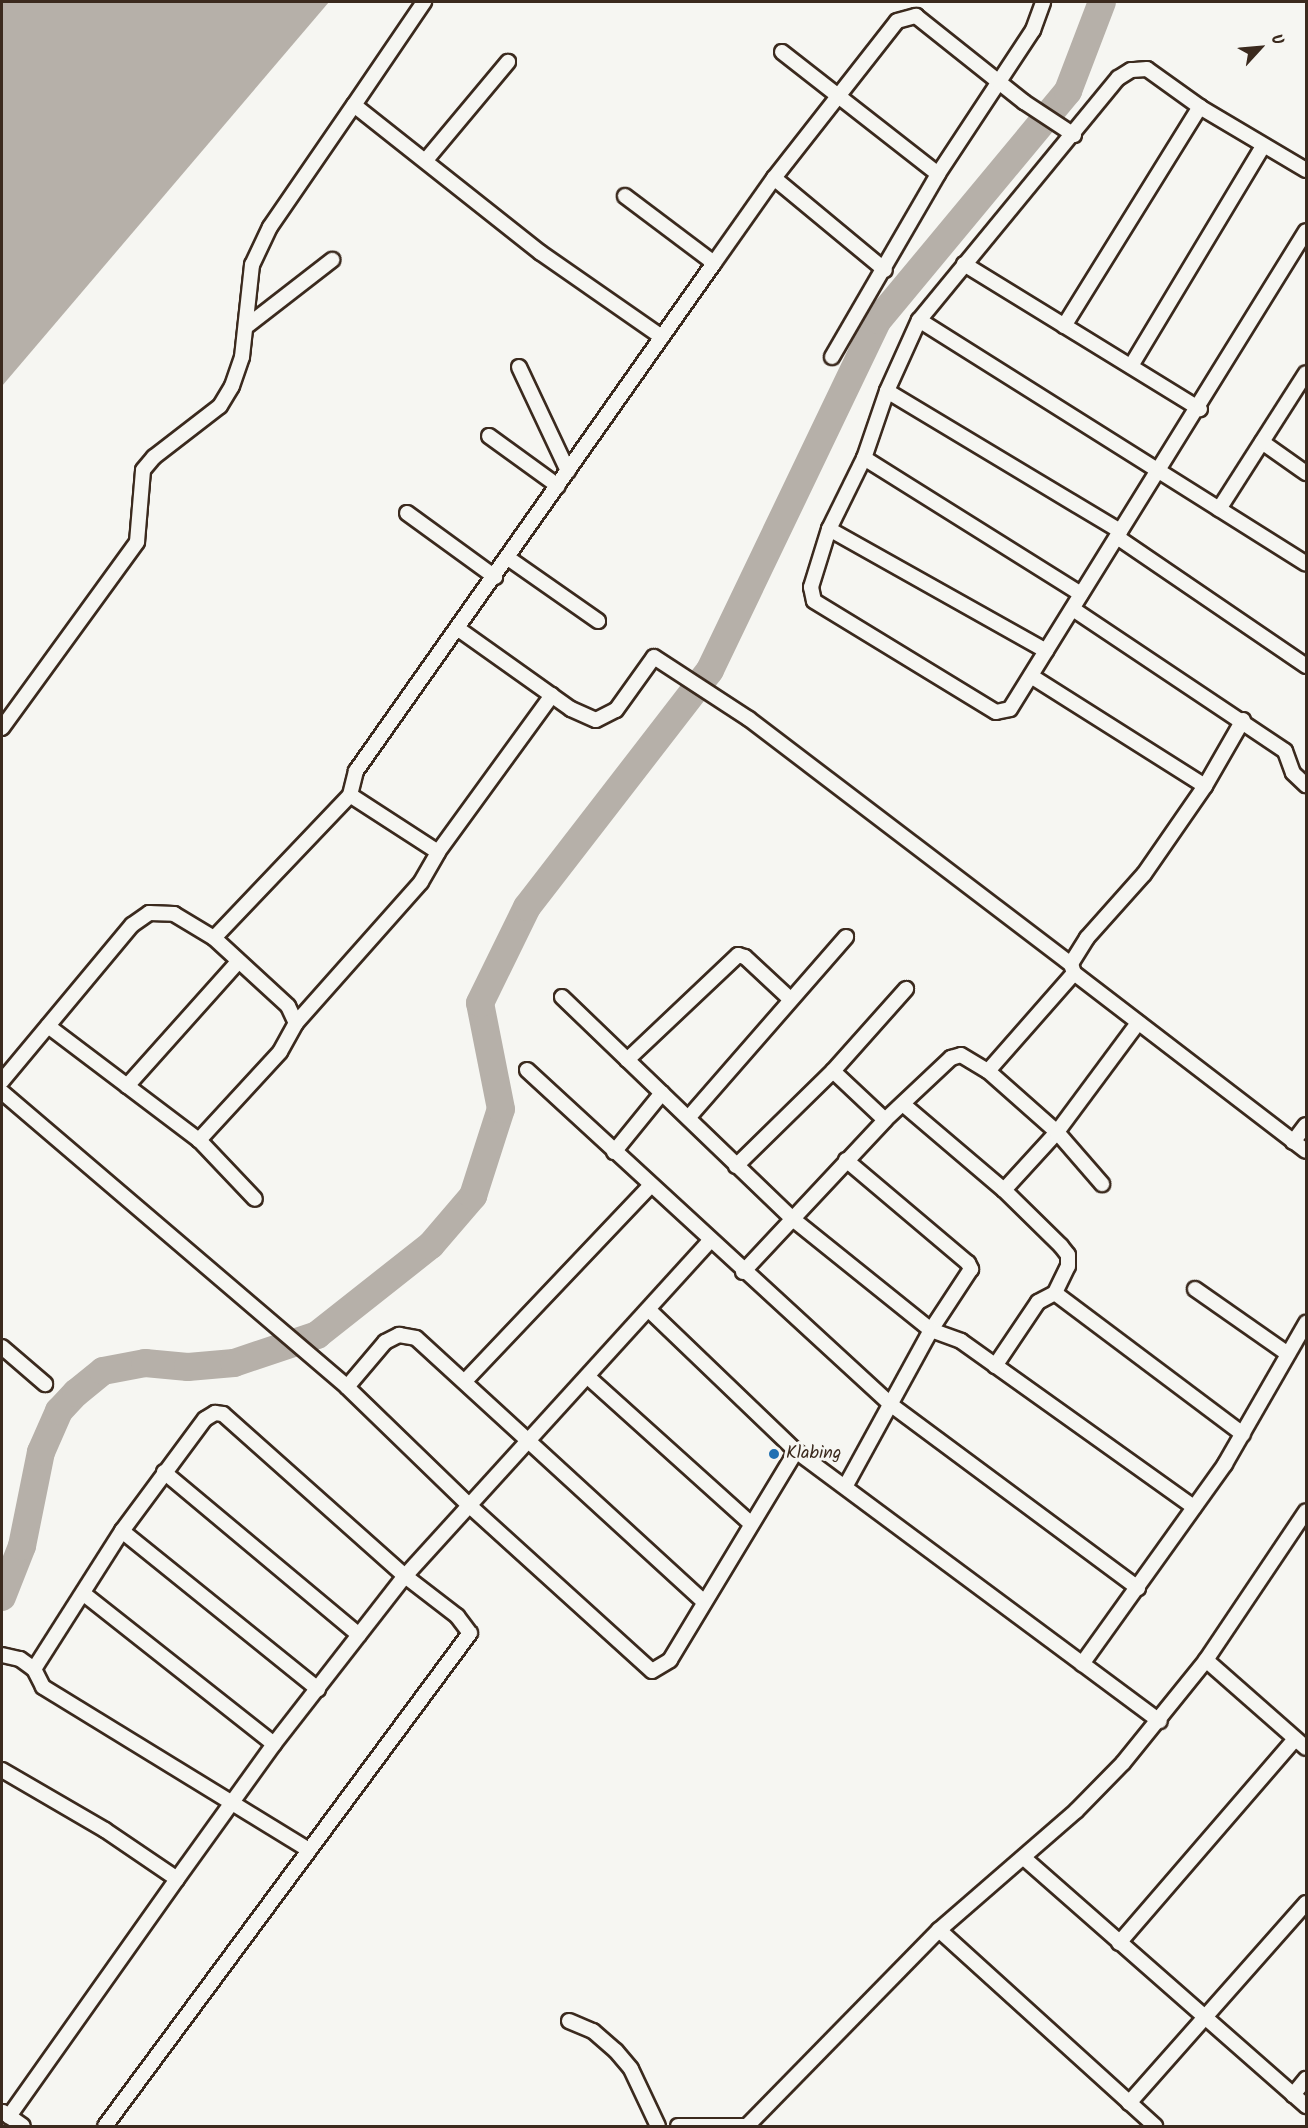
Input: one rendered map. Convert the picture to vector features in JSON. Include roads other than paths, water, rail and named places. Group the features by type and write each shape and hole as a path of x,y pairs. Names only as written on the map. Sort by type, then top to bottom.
{"street":[{"path":"2,728 137,542 143,470 220,406 242,357 247,326 247,288 252,265 270,227 424,2"},
{"path":"832,357 885,270 938,174 1001,82 1033,30 1043,2"},
{"path":"214,938 350,795 357,771 714,262 774,178 897,21 907,16 916,16 1024,102 1074,135"},
{"path":"782,52 836,97 938,174"},
{"path":"426,160 508,62"},
{"path":"1306,170 1200,107 1147,69 1131,70 1118,78 1074,135 919,320 887,391 864,458 829,529 811,587 814,601 996,712 1010,709 1118,534 1200,409 1306,231"},
{"path":"354,105 488,208 541,253 662,337"},
{"path":"1064,326 1200,107"},
{"path":"1131,366 1263,146"},
{"path":"774,178 885,270"},
{"path":"624,196 714,262"},
{"path":"247,326 332,260"},
{"path":"964,264 1200,409"},
{"path":"919,320 1306,564"},
{"path":"519,367 568,471"},
{"path":"1219,509 1306,373"},
{"path":"887,391 1118,534 1306,666"},
{"path":"489,436 558,486"},
{"path":"1262,442 1306,473"},
{"path":"864,458 1081,594"},
{"path":"407,513 495,577"},
{"path":"829,529 1046,651"},
{"path":"508,558 598,621"},
{"path":"1073,609 1243,720 1285,751 1293,773 1306,785"},
{"path":"457,628 587,718 603,719 616,711 654,657 749,719 1073,968 1138,1023 1306,1151"},
{"path":"1030,676 1205,786"},
{"path":"199,1140 280,1052 296,1023 421,882 438,852 552,695"},
{"path":"988,1071 1073,968 1086,938 1144,874 1205,786 1243,720"},
{"path":"350,795 438,852"},
{"path":"2,1080 143,916 158,912 174,914 214,938 288,1006 296,1023"},
{"path":"689,1117 789,998 846,937"},
{"path":"627,1060 738,955 745,957 789,998"},
{"path":"127,1086 238,962"},
{"path":"736,1166 833,1071 906,989"},
{"path":"562,997 794,1220 931,1330 961,1341 1194,1507"},
{"path":"1004,1190 1057,1132 1138,1023"},
{"path":"48,1026 199,1140 255,1199"},
{"path":"743,1272 794,1220 846,1160 951,1058 969,1057 988,1071 1057,1132 1102,1184"},
{"path":"527,1070 743,1272 890,1404 1138,1588"},
{"path":"833,1071 885,1120"},
{"path":"2,1092 323,1370 347,1387 471,1507 652,1671 670,1660 796,1451"},
{"path":"614,1152 662,1093"},
{"path":"904,1105 1004,1190 1068,1255 1068,1266 1055,1293 1038,1302 995,1366"},
{"path":"1293,1142 1306,1125"},
{"path":"846,1160 968,1263 971,1269 931,1330 846,1485"},
{"path":"466,1380 650,1186"},
{"path":"23,2127 5,2113 274,1744 405,1576 471,1507 710,1241"},
{"path":"1196,1289 1288,1354"},
{"path":"1055,1293 1243,1434"},
{"path":"649,1310 796,1451 846,1485 1160,1721"},
{"path":"1082,1664 1138,1588 1243,1434 1306,1323"},
{"path":"347,1387 385,1342 403,1334 416,1338 466,1380 704,1602"},
{"path":"2,1347 45,1384"},
{"path":"588,1377 751,1524"},
{"path":"34,1669 122,1532 164,1472 205,1419 223,1414 405,1576 457,1616 469,1630 468,1638 105,2127"},
{"path":"164,1472 359,1635"},
{"path":"678,2127 749,2126 939,1930 1076,1811 1160,1721 1206,1660 1306,1511"},
{"path":"122,1532 318,1689"},
{"path":"84,1594 274,1744"},
{"path":"2,1655 20,1659 34,1669 43,1687 231,1805 309,1850"},
{"path":"1119,1943 1301,1743 1206,1660"},
{"path":"2,1770 105,1830 177,1879"},
{"path":"1024,1858 1306,2106"},
{"path":"1129,2103 1207,2018 1306,1903"},
{"path":"939,1930 1155,2127"},
{"path":"569,2021 593,2031 616,2051 631,2069 658,2127"},
{"path":"1293,2095 1306,2079"}],"waterway":[{"path":"2,1597 22,1546 41,1452 59,1411 76,1393 103,1371 145,1363 188,1367 234,1363 317,1335 431,1245 473,1196 501,1109 480,1003 527,907 710,670 878,320 1068,91 1102,2"}],"place":[{"name":"Klabing","path":"774,1454"}]}
